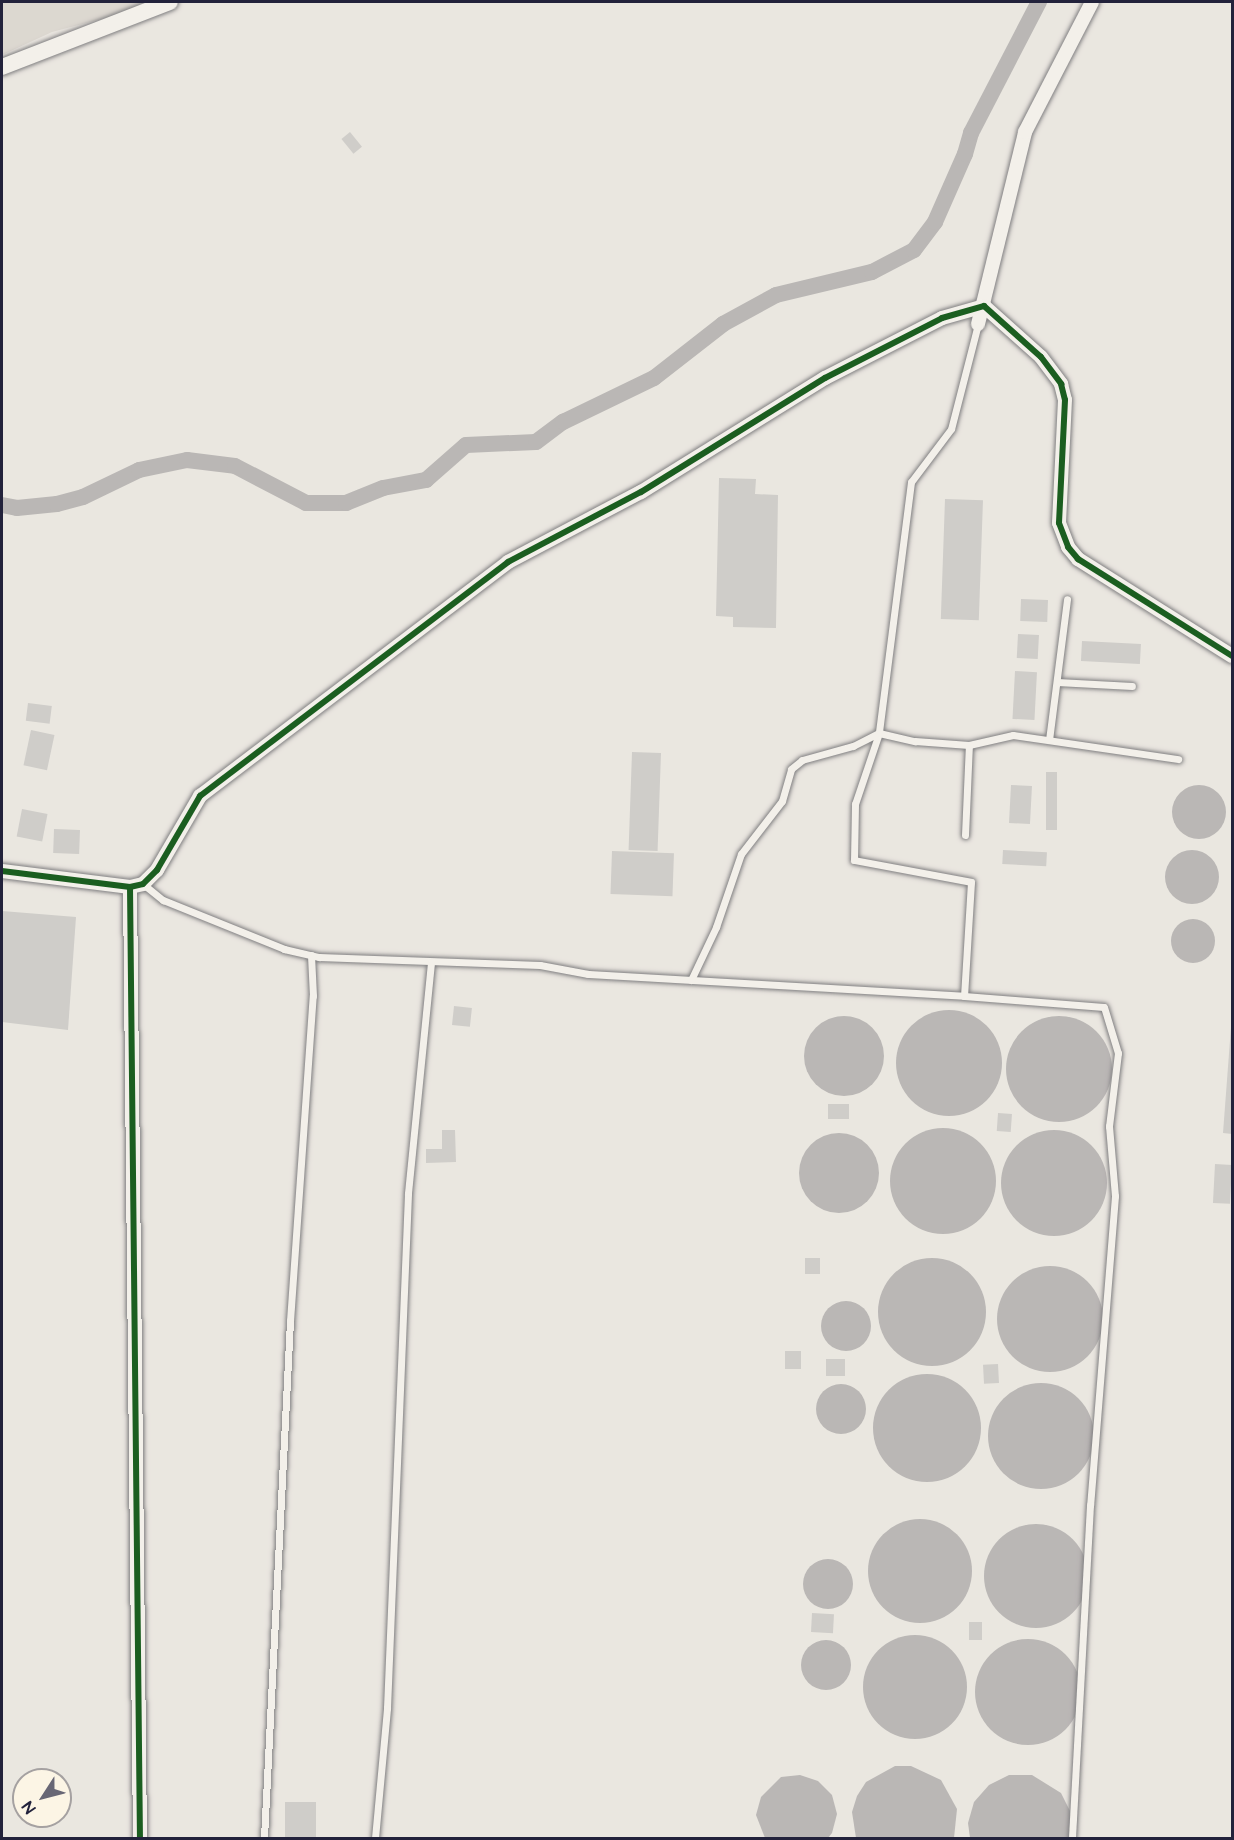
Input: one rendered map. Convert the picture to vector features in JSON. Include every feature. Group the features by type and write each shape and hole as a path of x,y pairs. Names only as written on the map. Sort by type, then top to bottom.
{"street":[{"path":"2,67 170,2"},
{"path":"978,324 1025,132 1092,2"},
{"path":"984,306 1041,357 1061,384 1065,400 1059,523 1068,547 1078,559 1233,656"},
{"path":"2,871 136,886 156,870 200,796 508,562 641,492 825,378 942,318 984,306"},
{"path":"136,886 140,1839"}],"lane":[{"path":"964,996 970,882 854,860 855,804 879,733 911,482 951,429 978,324"},
{"path":"1049,740 1068,599"},
{"path":"1057,682 1132,686"},
{"path":"691,980 716,927 741,854 782,801 791,769 802,760 853,746 879,733 915,741 969,745 1013,735 1178,759"},
{"path":"965,835 969,745"},
{"path":"136,886 163,900 284,950 311,955 431,963 540,965 588,974 964,996 1104,1007 1118,1053 1109,1126 1115,1197 1091,1493 1072,1839"},
{"path":"264,1839 290,1322 313,996 311,955"},
{"path":"375,1839 387,1708 408,1193 431,963"}],"shaded area":[{"path":"2,2 144,2 124,13 52,32 2,55"},
{"path":"1199,785 1209,787 1218,793 1224,802 1226,812 1224,822 1218,831 1209,837 1199,839 1189,837 1180,831 1174,822 1172,812 1174,802 1180,793 1189,787"},
{"path":"1192,850 1202,852 1211,858 1217,867 1219,877 1217,887 1211,896 1202,902 1192,904 1182,902 1173,896 1167,887 1165,877 1167,867 1173,858 1182,852"},
{"path":"1193,919 1209,925 1215,941 1209,957 1193,963 1177,957 1171,941 1177,925"},
{"path":"949,1010 969,1014 986,1026 998,1043 1002,1063 998,1083 986,1100 969,1112 949,1116 929,1112 912,1100 900,1083 896,1063 900,1043 912,1026 929,1014"},
{"path":"844,1016 859,1019 872,1028 881,1041 884,1056 881,1071 872,1084 859,1093 844,1096 829,1093 816,1084 807,1071 804,1056 807,1041 816,1028 829,1019"},
{"path":"1059,1016 1079,1020 1096,1032 1108,1049 1112,1069 1108,1089 1096,1106 1079,1118 1059,1122 1039,1118 1022,1106 1010,1089 1006,1069 1010,1049 1022,1032 1039,1020"},
{"path":"943,1128 963,1132 980,1144 992,1161 996,1181 992,1201 980,1218 963,1230 943,1234 923,1230 906,1218 894,1201 890,1181 894,1161 906,1144 923,1132"},
{"path":"1054,1130 1074,1134 1091,1146 1103,1163 1107,1183 1103,1203 1091,1220 1074,1232 1054,1236 1034,1232 1017,1220 1005,1203 1001,1183 1005,1163 1017,1146 1034,1134"},
{"path":"839,1133 854,1136 867,1145 876,1158 879,1173 876,1188 867,1201 854,1210 839,1213 824,1210 811,1201 802,1188 799,1173 802,1158 811,1145 824,1136"},
{"path":"932,1258 942,1259 962,1267 970,1274 977,1282 985,1302 985,1322 977,1342 970,1350 962,1357 942,1365 932,1366 922,1365 902,1357 894,1350 887,1342 879,1322 878,1312 879,1302 887,1282 894,1274 902,1267 922,1259"},
{"path":"1050,1266 1070,1270 1087,1282 1099,1299 1103,1319 1099,1339 1087,1356 1070,1368 1050,1372 1030,1368 1013,1356 1001,1339 997,1319 1001,1299 1013,1282 1030,1270"},
{"path":"851,1301 864,1308 870,1316 870,1336 864,1344 856,1350 841,1351 828,1344 822,1336 821,1321 828,1308 836,1302"},
{"path":"927,1374 948,1378 965,1390 977,1407 981,1428 977,1449 965,1466 948,1478 927,1482 906,1478 889,1466 877,1449 873,1428 877,1407 889,1390 906,1378"},
{"path":"1041,1383 1061,1387 1078,1399 1090,1416 1094,1436 1090,1456 1078,1473 1061,1485 1041,1489 1021,1485 1004,1473 992,1456 988,1436 992,1416 1004,1399 1021,1387"},
{"path":"846,1384 859,1391 865,1399 865,1419 859,1427 851,1433 836,1434 823,1427 817,1419 816,1404 823,1391 831,1385"},
{"path":"920,1519 940,1523 957,1534 968,1551 972,1571 968,1591 957,1608 940,1619 920,1623 900,1619 883,1608 872,1591 868,1571 872,1551 883,1534 900,1523"},
{"path":"1036,1524 1056,1528 1073,1539 1084,1556 1088,1576 1084,1596 1073,1613 1056,1624 1036,1628 1016,1624 999,1613 988,1596 984,1576 988,1556 999,1539 1016,1528"},
{"path":"833,1559 846,1566 852,1574 852,1594 846,1602 838,1608 823,1609 810,1602 804,1594 803,1579 810,1566 818,1560"},
{"path":"915,1635 935,1639 952,1650 963,1667 967,1687 963,1707 952,1724 935,1735 915,1739 895,1735 878,1724 867,1707 863,1687 867,1667 878,1650 895,1639"},
{"path":"1028,1639 1048,1643 1065,1655 1077,1672 1081,1692 1077,1712 1065,1729 1048,1741 1028,1745 1008,1741 991,1729 979,1712 975,1692 979,1672 991,1655 1008,1643"},
{"path":"831,1640 844,1647 850,1655 850,1675 844,1683 836,1689 821,1690 808,1683 802,1675 801,1660 808,1647 816,1641"},
{"path":"895,1766 911,1766 941,1780 957,1809 954,1838 856,1838 852,1812 857,1796 866,1782"},
{"path":"800,1775 818,1781 832,1795 837,1814 832,1833 828,1838 765,1838 756,1815 761,1797 781,1777"},
{"path":"1009,1775 1032,1775 1061,1793 1071,1813 1072,1838 970,1838 968,1823 974,1802 989,1785"}],"building":[{"path":"350,132 362,147 353,154 341,139"},
{"path":"719,478 756,479 755,494 778,495 776,628 733,627 733,617 716,616"},
{"path":"945,499 983,500 979,620 941,619"},
{"path":"1021,599 1048,600 1047,622 1020,621"},
{"path":"1018,634 1039,635 1038,659 1017,658"},
{"path":"1082,641 1141,644 1140,664 1081,661"},
{"path":"1015,671 1037,672 1034,720 1012,719"},
{"path":"28,703 52,706 50,724 26,721"},
{"path":"31,730 54,735 47,770 24,765"},
{"path":"632,752 661,753 658,851 629,850"},
{"path":"1046,772 1057,772 1057,830 1046,830"},
{"path":"1011,785 1032,786 1030,824 1009,823"},
{"path":"22,809 48,814 42,841 17,836"},
{"path":"54,829 80,830 79,854 53,853"},
{"path":"1003,850 1047,852 1046,866 1002,864"},
{"path":"612,851 674,853 672,896 610,894"},
{"path":"2,911 76,917 68,1030 2,1022"},
{"path":"454,1006 472,1008 470,1027 452,1025"},
{"path":"1232,1028 1232,1134 1223,1133"},
{"path":"828,1104 849,1104 849,1119 828,1119"},
{"path":"998,1113 1012,1114 1011,1132 997,1131"},
{"path":"442,1130 455,1130 456,1162 426,1163 426,1149 442,1149"},
{"path":"1215,1164 1232,1165 1230,1204 1213,1203"},
{"path":"805,1258 820,1258 820,1274 805,1274"},
{"path":"785,1351 801,1351 801,1369 785,1369"},
{"path":"826,1359 845,1359 845,1376 826,1376"},
{"path":"998,1364 999,1383 984,1384 983,1365"},
{"path":"812,1613 834,1614 833,1633 811,1632"},
{"path":"969,1622 982,1622 982,1640 969,1640"},
{"path":"285,1802 316,1802 316,1838 285,1838"}],"waterway":[{"path":"2,505 17,508 57,504 83,497 139,470 187,460 235,466 306,503 346,503 383,488 426,480 466,445 536,442 563,422 654,378 723,324 776,295 872,272 914,250 935,222 965,154 971,133 1039,2"}],"cycle path":[{"path":"2,871 130,887 143,884 157,870 200,796 508,562 641,492 825,378 942,318 984,306 1041,357 1061,384 1065,400 1059,523 1068,547 1078,559 1232,656"},
{"path":"130,887 140,1838"}]}
